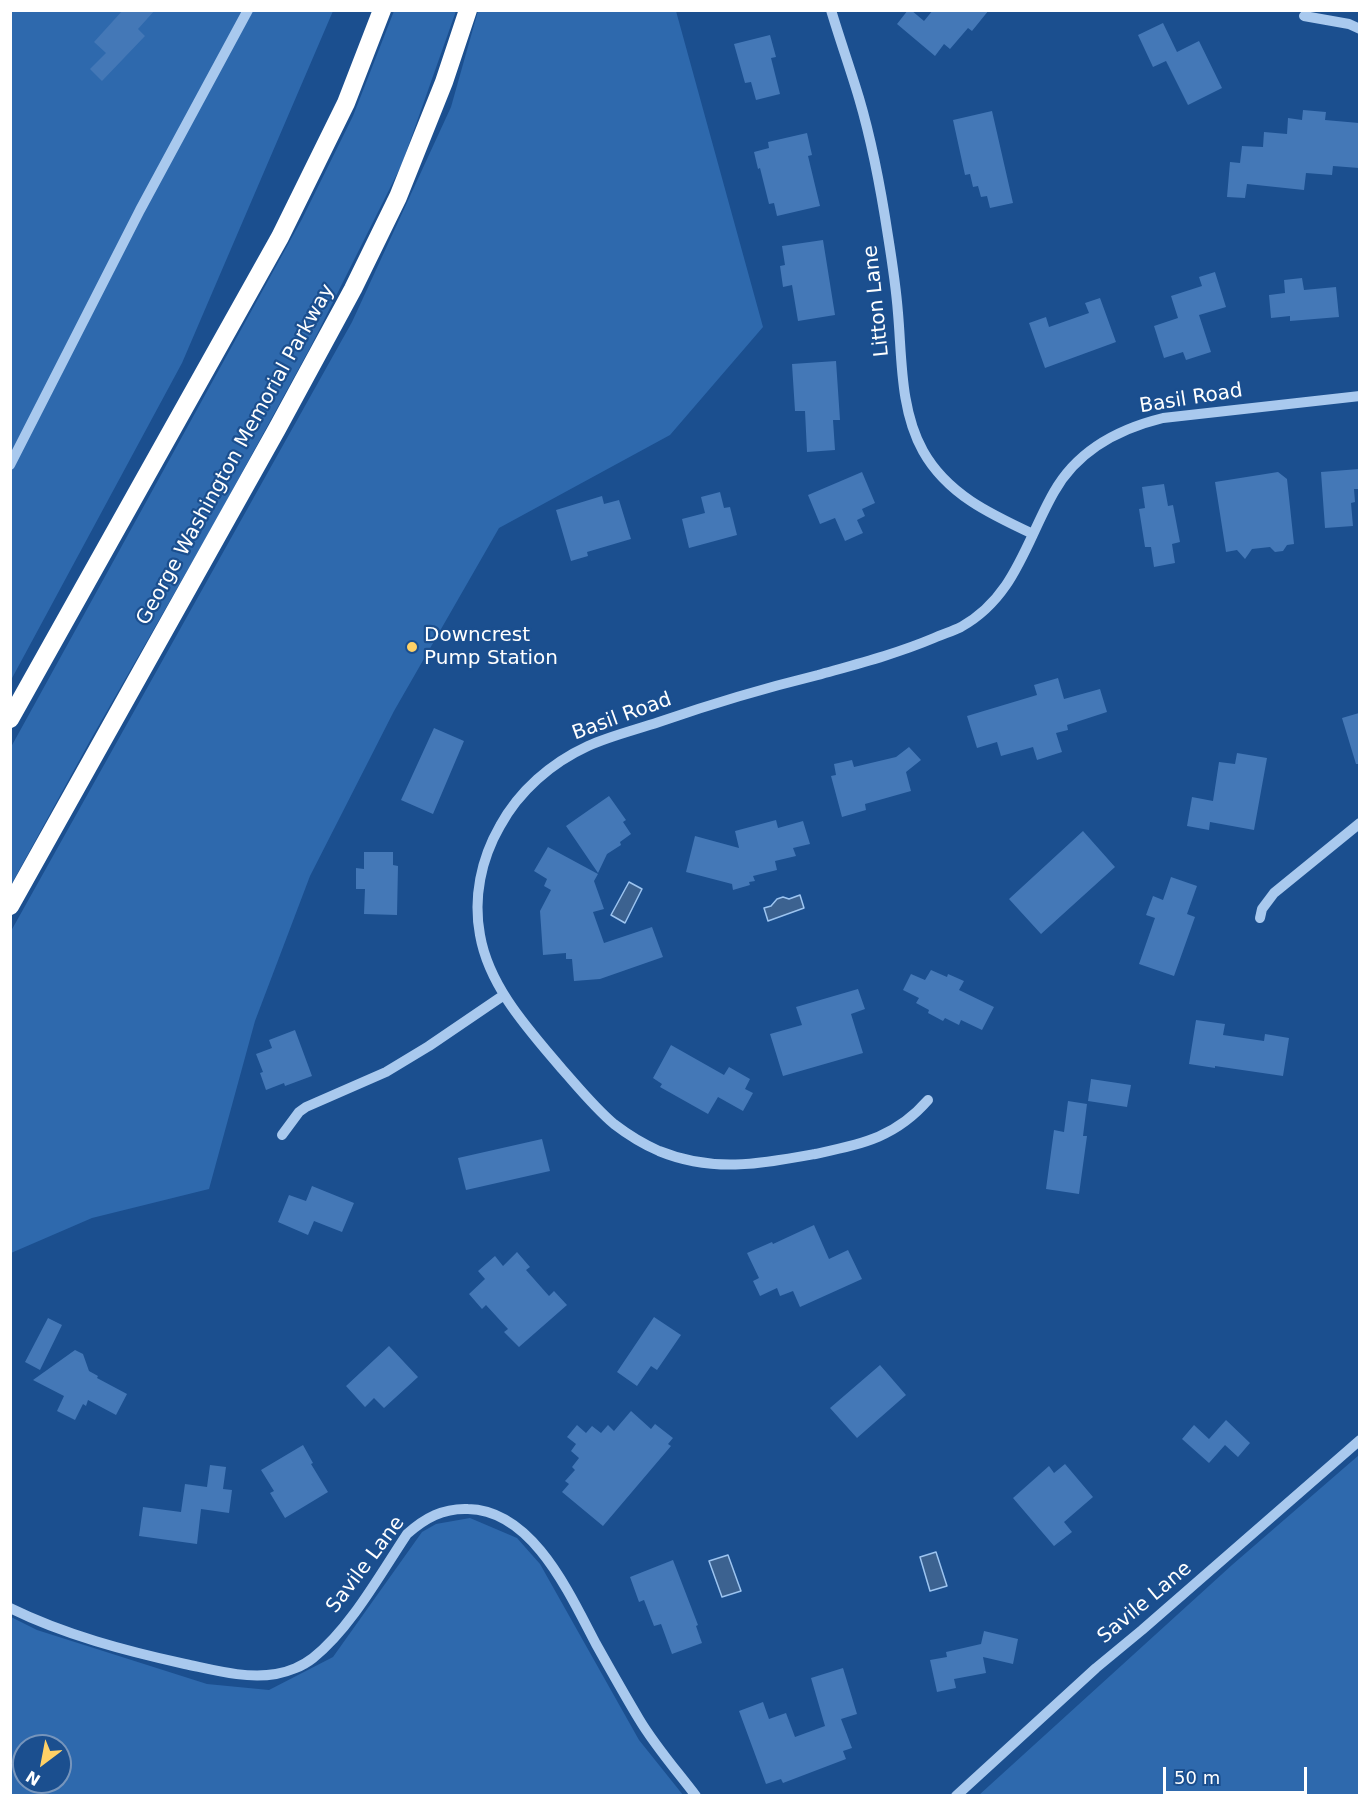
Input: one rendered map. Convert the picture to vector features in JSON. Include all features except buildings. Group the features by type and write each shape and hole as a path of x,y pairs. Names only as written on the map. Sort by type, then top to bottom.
{"highway":[{"path":"10,719 280,237 346,103 382,10"},
{"name":"George Washington Memorial Parkway","path":"10,906 353,289 402,187 444,82 468,10"}],"street":[{"path":"10,465 140,210 248,10"},
{"name":"Litton Lane","path":"831,10 859,98 888,234 898,310 904,388 911,423 922,450 953,488 990,514 1033,534"},
{"path":"1304,16 1349,24 1359,29"},
{"name":"Basil Road","path":"928,1100 900,1127 879,1138 844,1148 763,1164 718,1165 681,1158 657,1150 631,1136 610,1121 540,1043 504,995 488,963 480,937 477,909 479,882 487,854 500,825 539,777 564,758 590,745 697,709 859,664 922,643 962,626 987,608 1005,588 1054,490 1070,469 1111,436 1136,424 1163,418 1359,396"},
{"path":"1260,918 1262,909 1274,893 1359,823"},
{"path":"282,1135 299,1112 306,1107 386,1072 504,995"},
{"name":"Savile Lane","path":"956,1796 1096,1668 1359,1440"},
{"name":"Savile Lane","path":"10,1608 84,1637 147,1656 223,1672 252,1676 276,1674 296,1668 313,1658 339,1631 407,1534 422,1521 438,1513 457,1509 477,1509 497,1515 519,1530 538,1548 577,1608 641,1722 696,1796"}],"shaded area":[{"path":"11,11 333,11 182,363 11,680"},
{"path":"394,11 456,11 402,164 311,346 11,885 11,747 302,219 353,116"},
{"path":"478,11 676,11 763,327 670,435 499,528 394,711 310,876 255,1021 209,1189 92,1218 11,1253 11,931 352,322 451,107"},
{"path":"629,882 642,889 625,923 611,915"},
{"path":"800,895 804,908 768,921 764,908 771,906 777,899 783,897 789,899"},
{"path":"1359,1455 1359,1795 979,1795 1232,1565"},
{"path":"470,1518 517,1538 540,1564 639,1740 683,1795 11,1795 11,1617 37,1630 207,1684 269,1690 333,1657 422,1532 436,1524"},
{"path":"936,1552 947,1586 930,1591 920,1557"},
{"path":"728,1555 741,1591 722,1597 709,1561"}],"place":[{"name":"Downcrest Pump Station","path":"412,647"}]}
